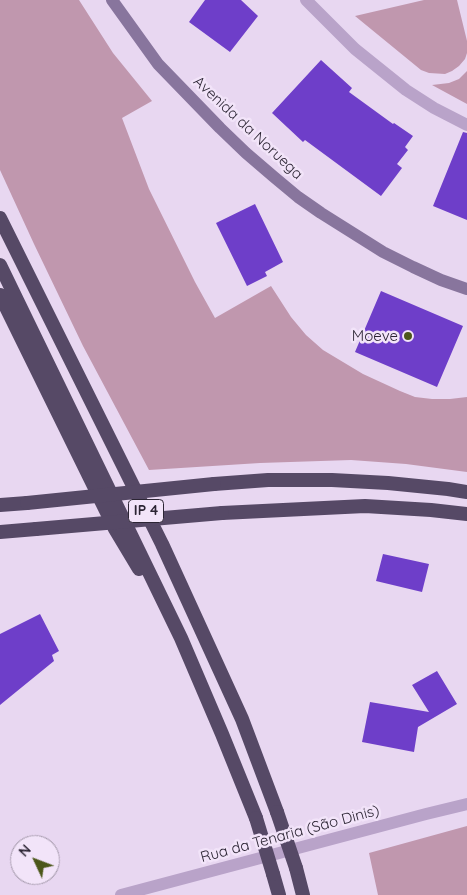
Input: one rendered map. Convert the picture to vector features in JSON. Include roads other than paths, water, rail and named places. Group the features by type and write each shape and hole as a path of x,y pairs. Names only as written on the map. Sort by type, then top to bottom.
{"highway":[{"name":"IP 4","path":"0,218 166,552 242,718 277,812 303,895"},
{"name":"IP 4","path":"0,265 181,638 256,818 279,895"},
{"path":"0,296 115,529 181,638"},
{"path":"0,505 268,480 332,480 388,483 467,492"},
{"path":"0,532 222,513 365,506 424,509 467,514"}],"main road":[{"name":"Avenida da Noruega","path":"112,0 158,64 239,146 286,187 321,213 383,252 427,274 467,289"}],"street":[{"path":"306,0 356,49 406,90 434,108 467,125"},
{"name":"Rua da Tenaria (São Dinis)","path":"124,895 467,804"}],"place":[{"name":"Moeve","path":"408,336"}]}
